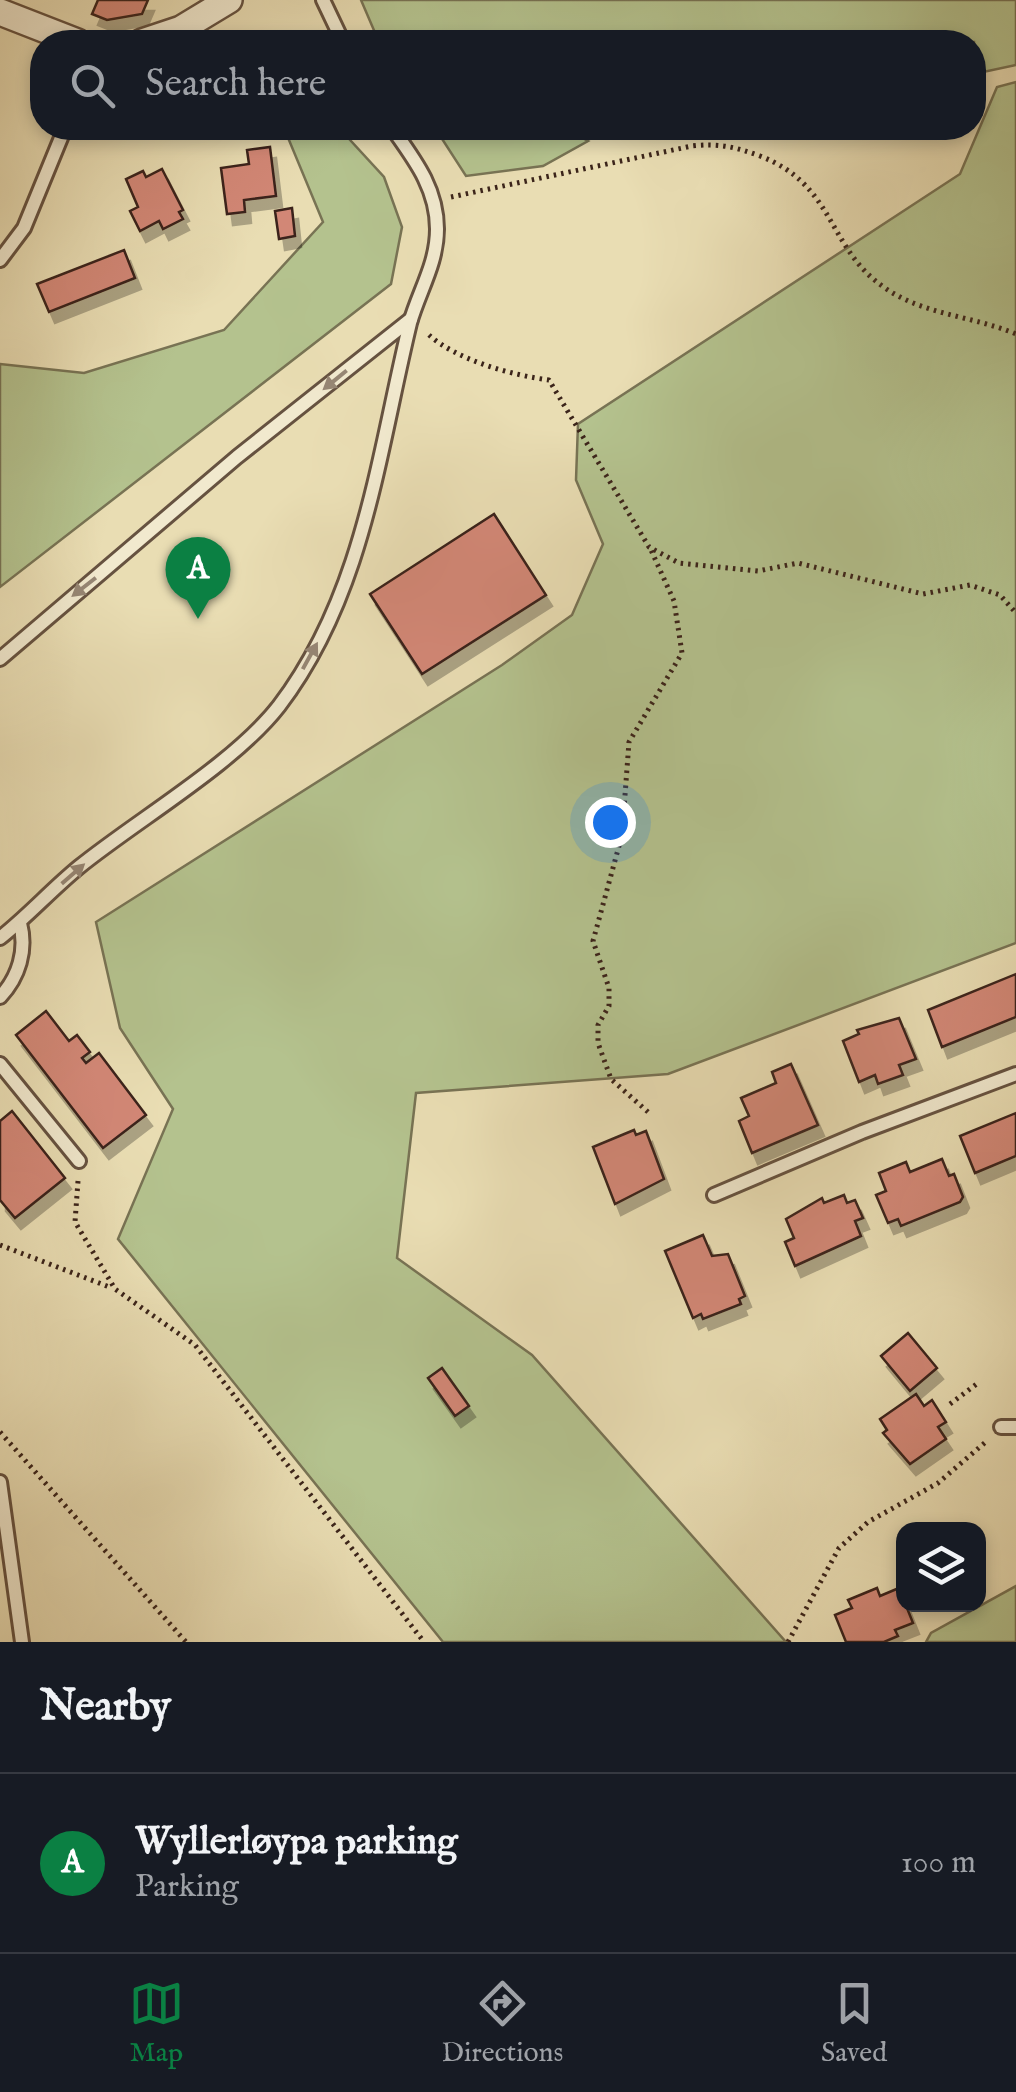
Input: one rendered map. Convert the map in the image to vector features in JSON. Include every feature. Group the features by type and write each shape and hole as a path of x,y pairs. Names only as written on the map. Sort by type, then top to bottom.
{"street":[{"path":"173,30 227,2"},
{"path":"0,12 46,30"}],"lane":[{"path":"323,0 338,30"},
{"path":"0,260 24,228 61,140"},
{"path":"0,938 78,868 243,741 276,710 300,676 340,596 372,500 411,319 432,266 437,228 433,200 424,175 400,140"},
{"path":"0,659 237,457 411,319"},
{"path":"0,997 12,985 24,948 20,923"},
{"path":"0,1064 79,1161"},
{"path":"714,1195 1016,1074"},
{"path":"1001,1427 1016,1427"},
{"path":"0,1482 22,1642"}],"path":[{"path":"433,200 593,164 718,143 775,162 799,176 814,191 850,253 881,286 903,299 1016,334"},
{"path":"411,319 451,354 485,361 509,375 549,380 650,547 674,601 682,653 629,742 622,835 593,941 609,988 609,1006 598,1025 598,1044 611,1079 648,1112"},
{"path":"650,547 679,563 758,572 798,562 923,594 970,586 1000,595 1016,612"},
{"path":"79,1161 75,1222 115,1289"},
{"path":"0,1245 115,1289 195,1345 424,1642"},
{"path":"950,1404 978,1383"},
{"path":"788,1642 839,1548 868,1522 938,1483 1001,1427"},
{"path":"0,1432 186,1642"}],"green space":[{"path":"361,0 1016,0 1016,65 986,71 986,30 374,30"},
{"path":"1016,82 1016,943 668,1074 416,1093 397,1258 532,1355 786,1642 443,1642 118,1239 173,1109 120,1028 96,922 502,665 572,615 603,544 576,480 578,424 960,174 974,140 986,140 986,113 997,87"},
{"path":"289,140 350,140 384,177 402,227 391,284 0,587 0,364 84,373 224,330 323,222"},
{"path":"443,140 588,141 543,166 466,176"},
{"path":"1016,1586 1016,1642 926,1642 931,1633 969,1612 986,1612 986,1603"}],"building":[{"path":"98,0 148,0 142,14 107,20 92,14"},
{"path":"270,147 276,196 244,200 245,212 227,214 221,168 249,164 247,150"},
{"path":"162,169 183,210 179,212 183,219 163,229 159,221 140,231 130,211 138,207 126,179 143,171 146,177"},
{"path":"292,208 295,236 279,239 275,211"},
{"path":"124,250 135,278 49,312 37,284"},
{"path":"494,514 546,595 422,674 370,594"},
{"path":"1016,974 1016,1017 942,1047 928,1010"},
{"path":"46,1011 69,1041 77,1035 90,1052 82,1058 86,1063 99,1053 146,1115 103,1148 16,1035"},
{"path":"899,1018 916,1059 899,1065 903,1075 878,1084 875,1075 859,1082 843,1041 859,1034 857,1030"},
{"path":"791,1064 818,1125 752,1153 739,1121 749,1116 741,1098 776,1083 772,1072"},
{"path":"12,1111 65,1178 15,1218 0,1200 0,1121"},
{"path":"1016,1113 1016,1156 975,1173 960,1136"},
{"path":"634,1130 636,1135 646,1131 664,1179 615,1204 593,1147"},
{"path":"942,1159 949,1176 954,1174 963,1197 960,1202 901,1226 898,1219 888,1223 876,1195 886,1191 879,1173 906,1162 910,1172"},
{"path":"844,1195 847,1203 855,1200 863,1218 855,1221 861,1236 795,1266 785,1242 794,1238 786,1219 822,1198 824,1203"},
{"path":"703,1235 712,1256 728,1254 745,1296 739,1299 741,1304 703,1319 701,1314 693,1318 665,1251"},
{"path":"908,1333 937,1368 910,1391 881,1356"},
{"path":"442,1368 469,1406 455,1416 428,1378"},
{"path":"916,1394 924,1406 932,1400 946,1422 938,1427 946,1439 910,1464 883,1433 887,1430 880,1419"},
{"path":"877,1588 880,1596 896,1589 896,1612 909,1612 913,1623 895,1630 898,1636 884,1642 846,1642 835,1615 852,1608 848,1600"}],"place":[{"name":"Wyllerløypa parking","path":"198,619"}]}
